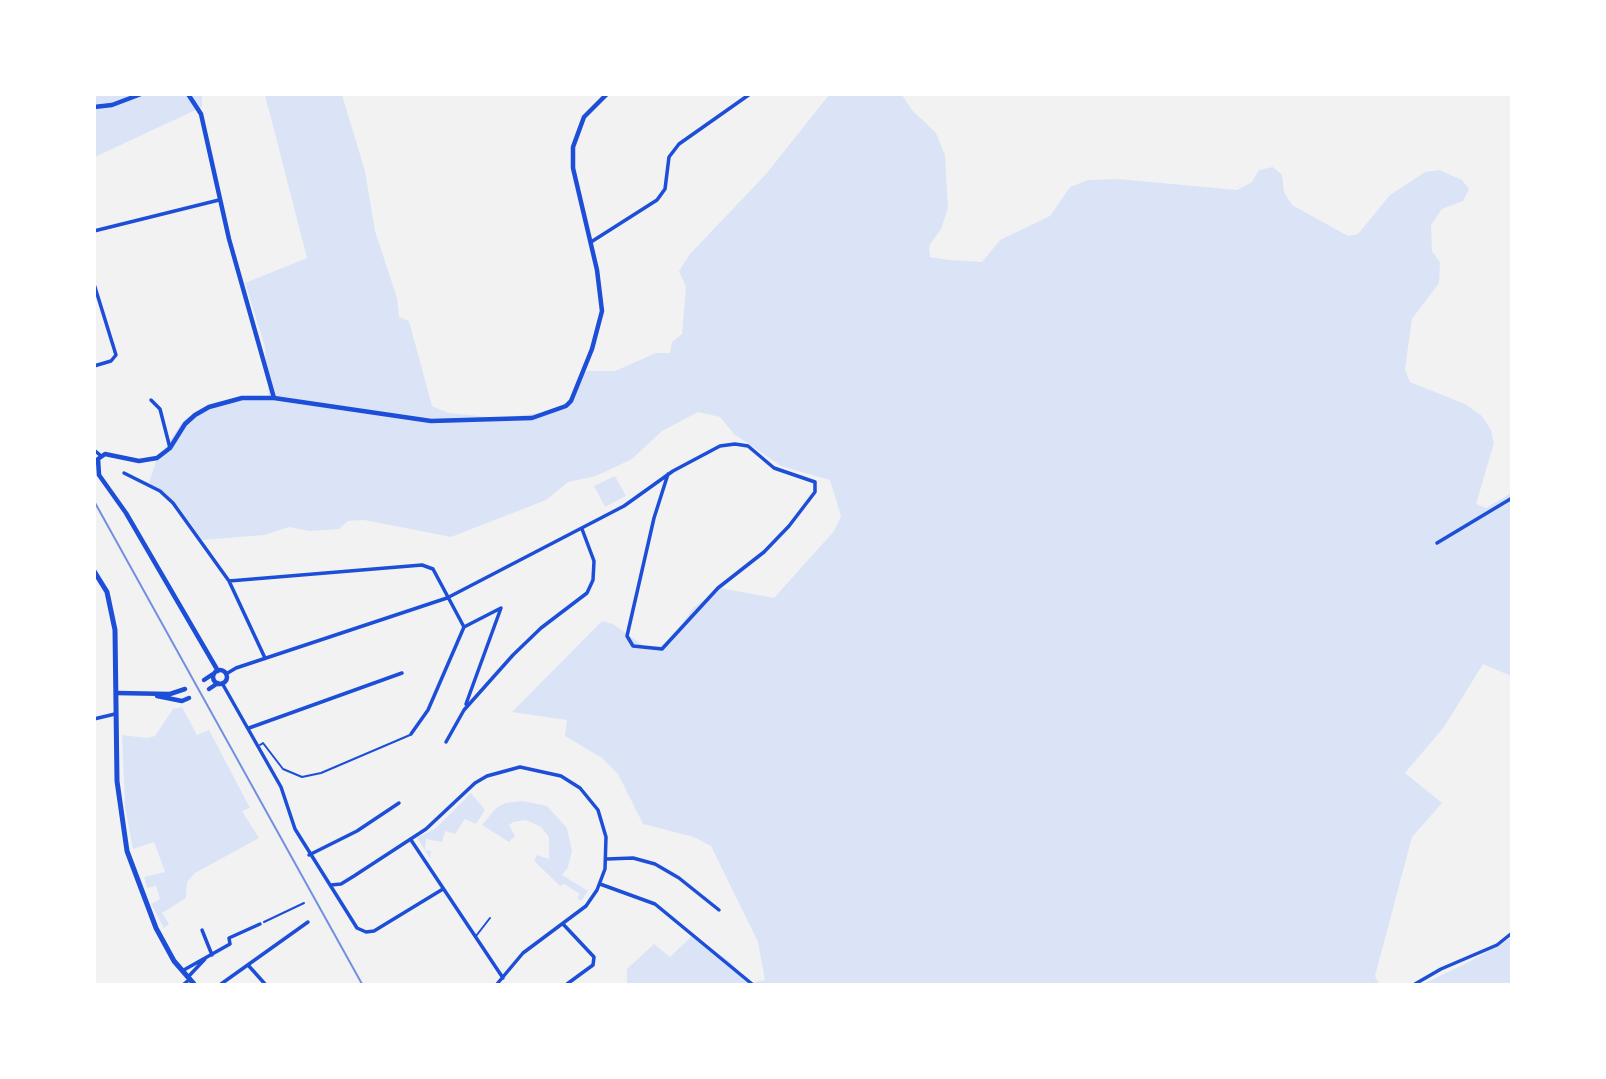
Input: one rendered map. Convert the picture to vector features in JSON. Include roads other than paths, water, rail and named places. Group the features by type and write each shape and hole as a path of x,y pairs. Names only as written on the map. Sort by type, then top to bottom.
{"main road":[{"path":"94,571 107,592 113,615 118,800 127,851 147,908 182,971 191,980"}],"street":[{"path":"94,107 112,105 141,94"},
{"path":"100,456 110,454 146,460 157,458 170,448 185,424 209,407 242,398 274,398 431,421 505,421 556,412 571,401 601,324 601,297 572,157 575,138 584,117 607,94"},
{"path":"591,242 657,200 665,189 669,157 679,144 750,94"},
{"path":"191,96 201,114 219,200 274,398"},
{"path":"94,231 219,200"},
{"path":"94,284 116,355 111,361 94,366"},
{"path":"151,400 160,410 170,448"},
{"path":"204,680 216,672 226,674 265,658 447,598 624,506 668,474 712,449 742,444 754,450 774,468 812,480 817,488 783,532 718,588 662,649 638,648 630,643 627,636 653,518 668,474"},
{"path":"94,450 100,456"},
{"path":"100,456 96,464 99,475 126,513 220,683 258,745 281,787 288,818 309,855 357,928 366,932 374,931 443,889"},
{"path":"124,473 168,497 229,581 265,658"},
{"path":"1437,543 1511,498"},
{"path":"464,710 541,628 587,593 593,580 594,561 582,529"},
{"path":"229,581 422,565 433,569 464,627"},
{"path":"411,734 428,710 464,627 501,608 464,710 446,742"},
{"path":"248,729 402,673"},
{"path":"209,689 220,683 226,674"},
{"path":"116,693 153,694 185,689"},
{"path":"153,694 173,700 189,698"},
{"path":"94,719 116,714"},
{"path":"331,885 354,877 437,820 481,779 510,768 530,767 561,776 593,803 605,829 607,859 600,884 586,906 523,953 497,985"},
{"path":"309,855 357,831 399,803"},
{"path":"410,839 503,978"},
{"path":"607,859 633,858 655,864 679,878 719,910"},
{"path":"600,884 655,904 752,985"},
{"path":"221,985 307,922"},
{"path":"182,971 230,944 229,938 260,924"},
{"path":"563,924 590,951 594,962 567,985"},
{"path":"202,930 212,955"},
{"path":"1415,985 1441,969 1497,945 1511,933"},
{"path":"184,985 191,980 205,959"},
{"path":"248,965 265,985"}],"lane":[{"path":"258,745 263,743 283,769 302,777 321,773 411,734"},
{"path":"476,937 490,918"}],"railway":[{"path":"94,501 362,984"}]}
